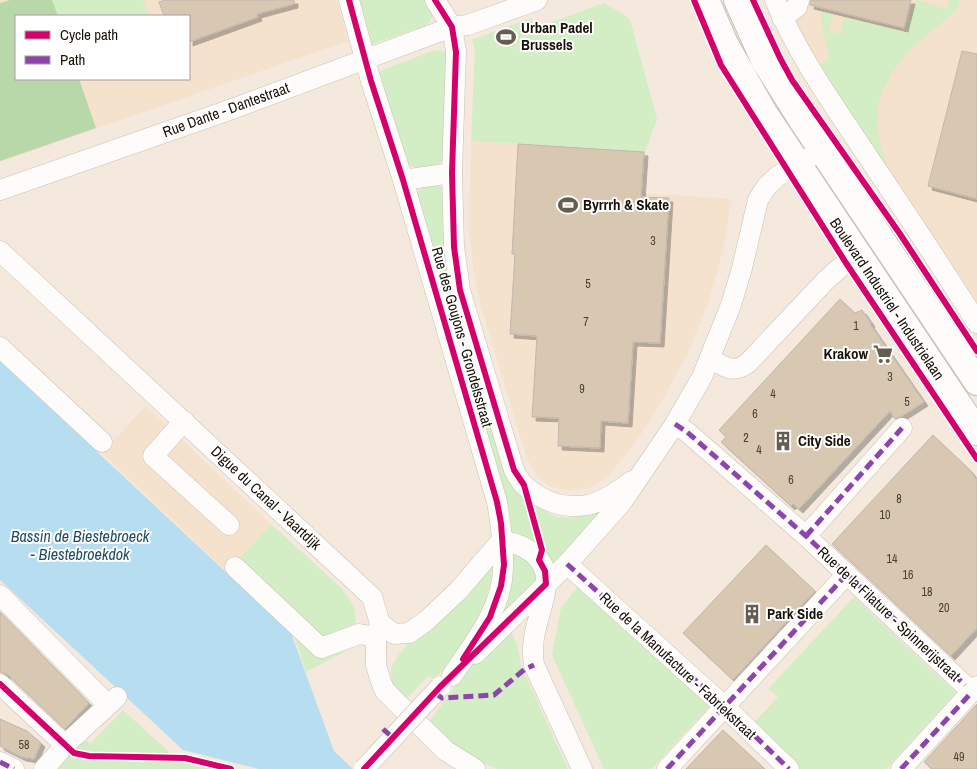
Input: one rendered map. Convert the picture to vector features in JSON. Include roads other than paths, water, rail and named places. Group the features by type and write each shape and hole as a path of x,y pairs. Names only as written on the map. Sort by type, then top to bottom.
{"main road":[{"name":"Boulevard Industriel - Industrielaan","path":"706,0 730,53 764,112 977,432"},
{"name":"Boulevard Industriel - Industrielaan","path":"737,0 764,60 821,150 977,382"}],"street":[{"name":"Rue des Goujons - Grondelsstraat","path":"349,0 365,60 497,502 501,523 504,565 501,586 490,617 446,681"},
{"name":"Rue des Goujons - Grondelsstraat","path":"434,0 452,27 456,52 452,172 454,247 460,290 514,470 524,485 549,501 566,506 588,505 611,496 638,478"},
{"name":"Rue Dante - Dantestraat","path":"0,190 235,108 452,27 468,25 537,0"},
{"path":"800,0 797,7 778,9 807,64 977,323"},
{"path":"364,769 446,681 567,564 622,502 675,424 702,377 731,305 758,200 767,186 778,176 821,150"},
{"path":"402,180 452,172"},
{"name":"Digue du Canal - Vaartdijk","path":"0,251 372,597 378,630 376,665 381,682 389,696 446,751 472,768"},
{"path":"710,359 732,370 748,363 826,280 857,253"},
{"path":"0,347 102,442"},
{"path":"184,422 153,456 229,525"},
{"name":"Rue de la Filature - Spinnerijstraat","path":"675,424 687,432 806,536 971,688"},
{"name":"Rue de la Filature - Spinnerijstraat","path":"806,536 902,428"},
{"path":"235,566 321,648 359,634 378,630 394,634 409,634 458,591 501,541 520,544 540,560 545,571 546,584 532,651 534,665 582,769"},
{"name":"Rue de la Manufacture - Fabriekstraat","path":"567,564 724,706 789,769"},
{"path":"667,769 847,574"},
{"path":"0,595 113,701 65,745 44,769"},
{"path":"0,684 65,745"},
{"path":"901,769 971,688"},
{"path":"0,762 14,769"}],"water":[{"name":"Bassin de Biestebroeck - Biestebroekdok","path":"0,361 291,633 334,751 353,769 259,769 183,750 0,580"}],"place":[{"name":"Urban Padel Brussels","path":"506,37"},
{"name":"Byrrrh & Skate","path":"568,205"},
{"name":"Krakow","path":"883,354"},
{"name":"City Side","path":"783,441"},
{"name":"Park Side","path":"752,614"}]}
